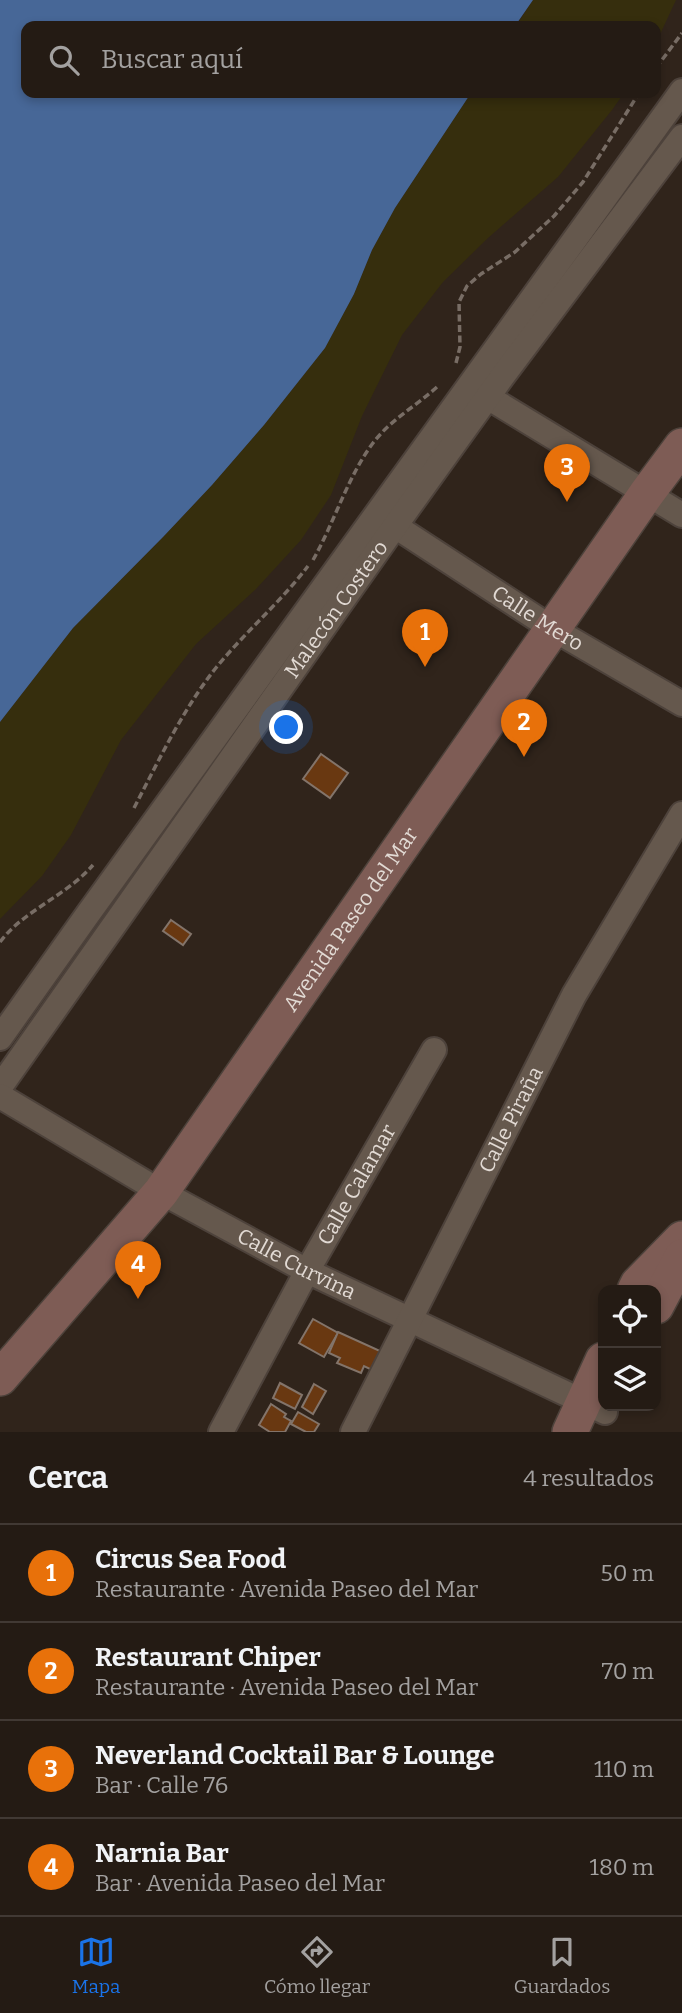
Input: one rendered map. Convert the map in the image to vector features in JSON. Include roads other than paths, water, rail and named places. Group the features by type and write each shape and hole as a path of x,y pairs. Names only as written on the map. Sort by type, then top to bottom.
{"street":[{"name":"Malecón Costero","path":"0,1038 463,383 682,91"},
{"name":"Malecón Costero","path":"0,1087 395,526 463,383 682,137"},
{"path":"463,383 682,514"},
{"name":"Avenida Paseo del Mar","path":"0,1378 161,1192 682,446"},
{"name":"Calle Mero","path":"395,526 553,629 682,704"},
{"name":"Calle Piraña","path":"353,1432 574,995 682,814"},
{"name":"Calle Calamar","path":"221,1432 307,1271 434,1051"},
{"name":"Calle Curvina","path":"0,1096 161,1192 307,1271 410,1320 593,1417"},
{"path":"638,1285 682,1239"},
{"path":"661,1297 682,1257"},
{"path":"593,1417 598,1388"}],"water":[{"path":"0,0 533,0 518,21 21,21 21,98 468,98 395,208 325,348 212,485 73,628 0,722"}],"place":[{"name":"Neverland Cocktail Bar & Lounge","path":"567,502"},
{"name":"Circus Sea Food","path":"425,667"},
{"name":"Restaurant Chiper","path":"524,757"},
{"name":"Narnia Bar","path":"138,1299"}]}
